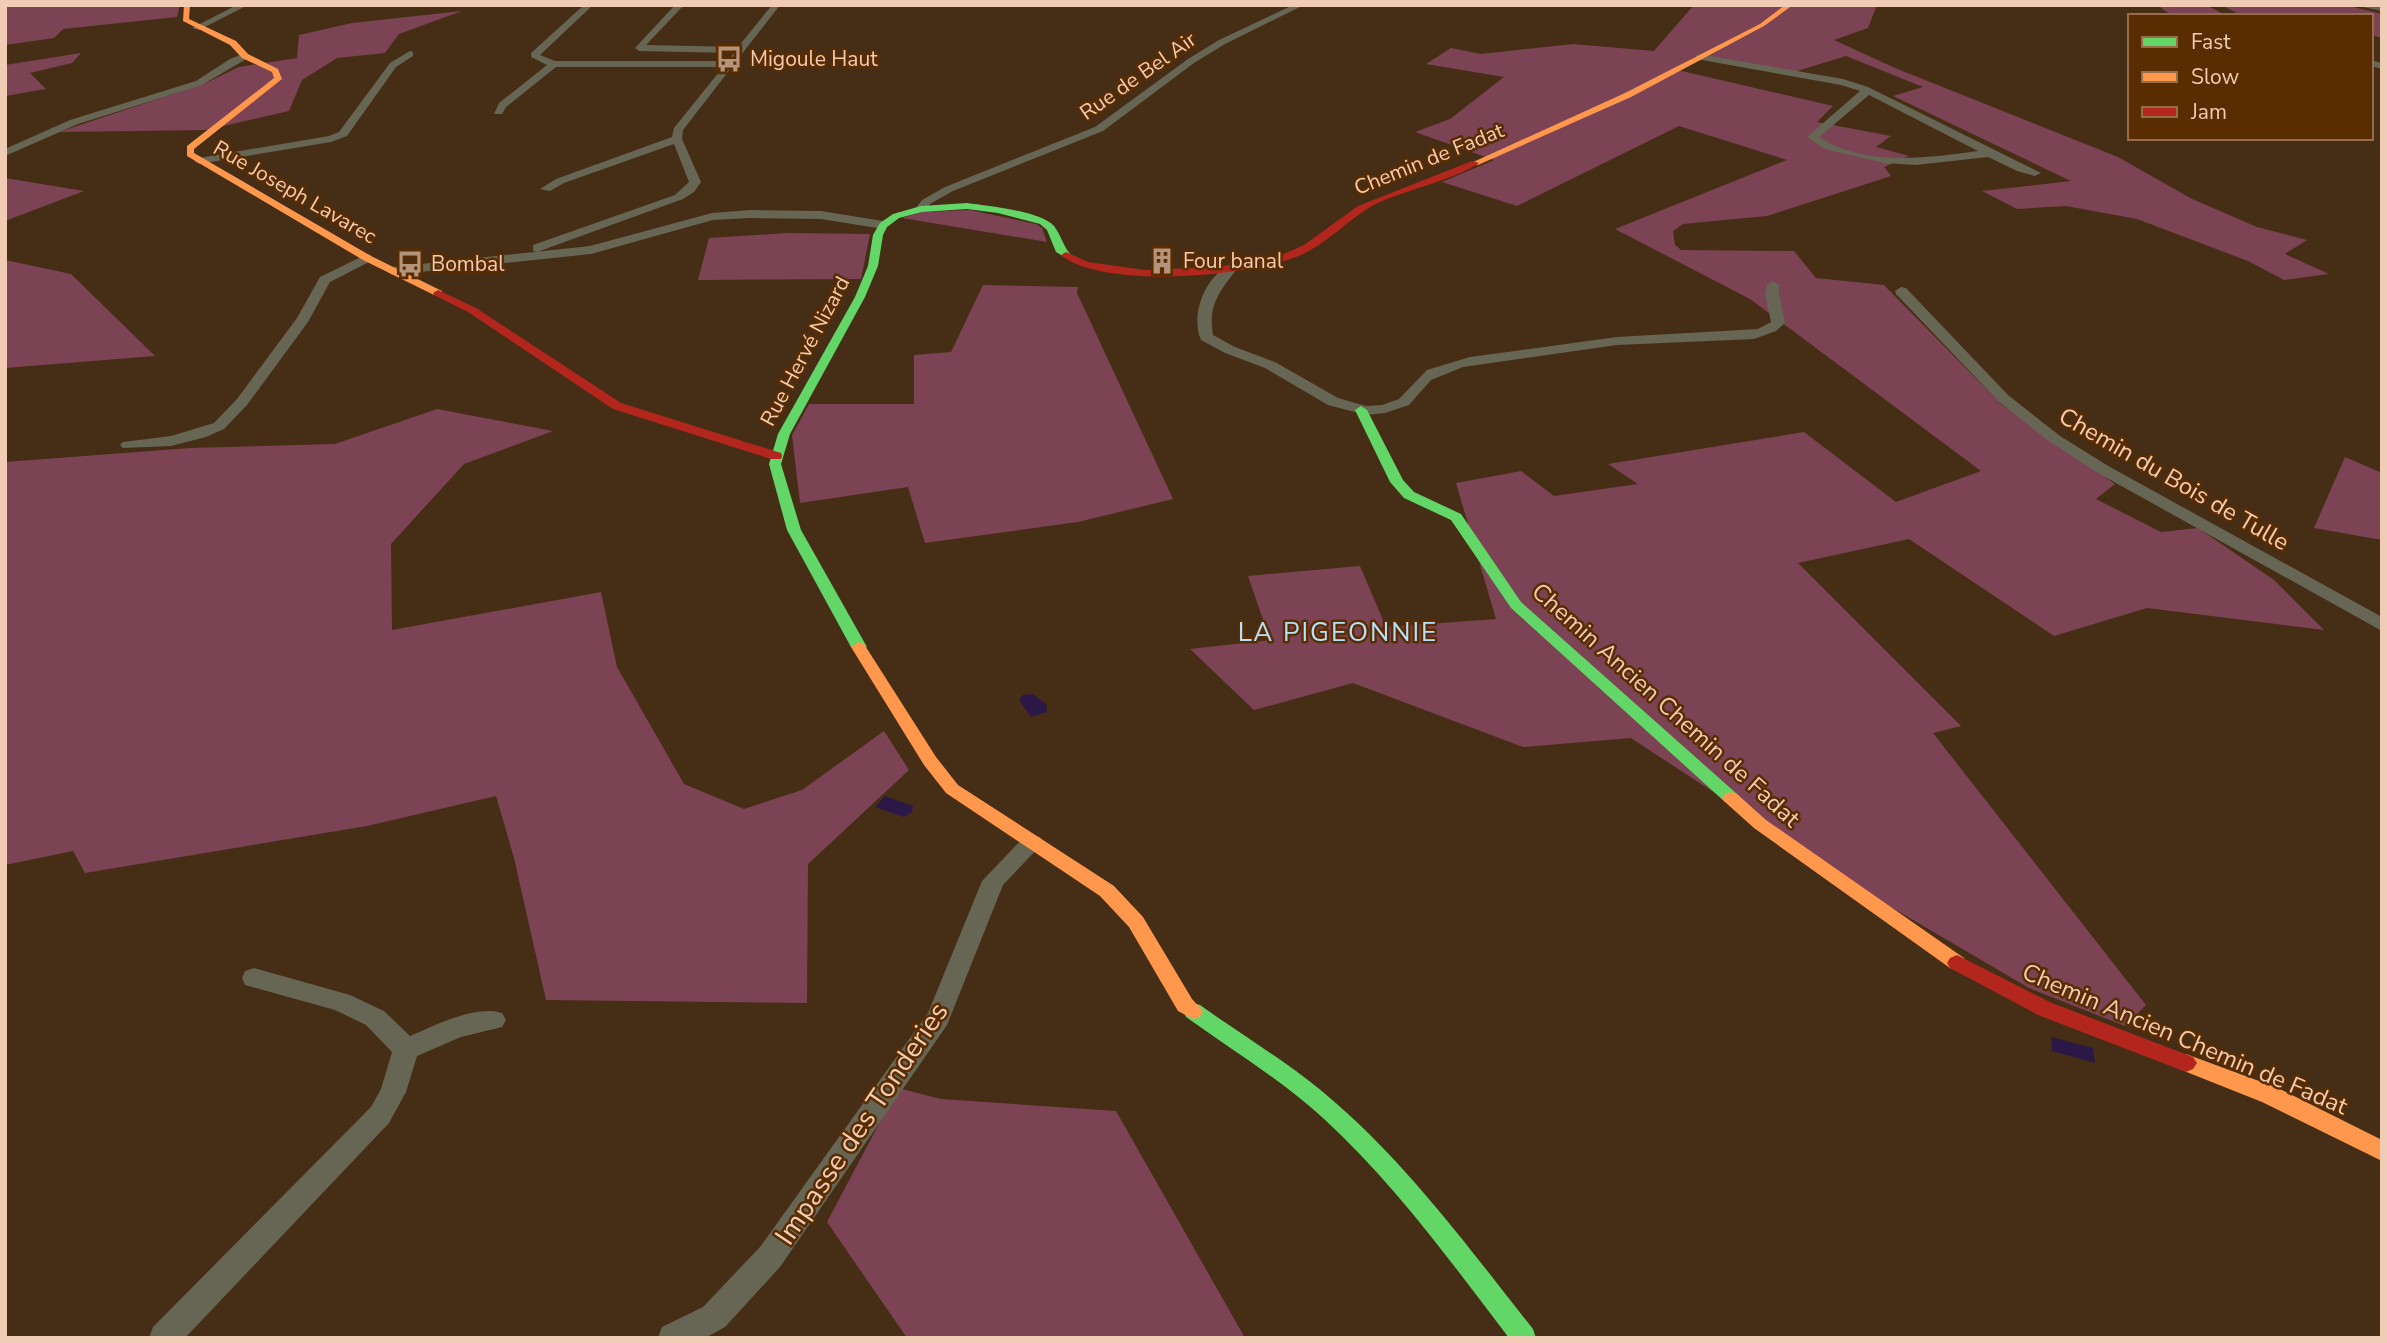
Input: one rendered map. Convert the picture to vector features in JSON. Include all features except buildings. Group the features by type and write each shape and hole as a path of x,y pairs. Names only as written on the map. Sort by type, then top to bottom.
{"street":[{"path":"189,19 216,18 244,5"},
{"path":"589,5 534,55 554,64 730,64"},
{"path":"680,5 639,48 741,50"},
{"path":"509,257 679,197 690,190 695,182 677,139 678,130 776,5"},
{"name":"Rue de Bel Air","path":"921,209 926,202 949,189 1099,129 1191,61 1222,42 1300,5"},
{"name":"Chemin de Fadat","path":"883,225 896,216 921,209 967,206 999,210 1043,222 1051,229 1060,250 1071,260 1098,269 1164,272 1231,269 1273,261 1300,252 1361,208 1501,153 1628,95 1762,25 1790,5"},
{"path":"2366,5 2382,9"},
{"name":"Rue Joseph Lavarec","path":"189,19 233,43 245,56 275,71 278,79 190,148 190,154 199,161 367,258 495,323 618,406 776,456"},
{"path":"199,161 331,139 343,134 393,65 410,54"},
{"path":"5,153 74,122 199,83 217,75 231,60 245,56"},
{"path":"1699,57 1843,82 1865,89 2035,173"},
{"path":"498,112 502,105 554,64"},
{"path":"1865,89 1865,94 1812,137 1818,143 1832,149 1903,162 1992,153"},
{"path":"545,189 560,181 677,139"},
{"path":"392,271 571,252 620,244 712,217 750,214 821,215 883,225"},
{"name":"Rue Hervé Nizard","path":"776,456 784,434 860,297 873,265 878,235 883,225"},
{"path":"547,244 571,252"},
{"path":"128,445 171,441 201,434 219,426 242,402 303,319 325,279 367,258"},
{"path":"1231,269 1214,286 1205,303 1203,319 1206,337 1224,350 1270,366 1327,401 1361,410 1387,408 1406,401 1422,382 1441,368 1470,361 1661,336 1749,335 1770,331 1778,323 1772,294 1773,285"},
{"name":"Chemin du Bois de Tulle","path":"1901,290 2003,398 2054,439 2382,625"},
{"name":"Chemin Ancien Chemin de Fadat","path":"1361,410 1397,482 1413,498 1456,517 1516,605 1771,832 1950,959 2033,1003 2270,1095 2382,1151"},
{"path":"776,456 783,499 812,566 874,675 930,761 952,789 1107,891 1136,922 1185,1005 1293,1083 1345,1125 1445,1235 1524,1338"},
{"name":"Impasse des Tonderies","path":"673,1338 714,1317 770,1257 938,1018 993,881 1032,843"},
{"path":"254,978 341,1002 375,1018 406,1049"},
{"path":"164,1338 380,1115 393,1092 406,1049 457,1027 493,1020"}],"shaded area":[{"path":"5,5 180,5 177,17 63,29 54,38 5,45"},
{"path":"1688,5 1877,5 1868,28 1834,40 1895,68 2118,157 2192,199 2257,227 2307,240 2285,254 2329,274 2284,280 2248,261 2137,219 2066,206 2017,209 1982,191 2071,181 1893,96 1923,87 1846,56 1794,72 1698,55 1673,69 1833,106 1817,122 1891,136 1876,147 1909,156 1884,167 1891,176 1767,216 1683,224 1673,231 1675,245 1681,250 1794,251 1816,278 1884,285 2001,404 2115,484 2096,499 2161,532 2198,528 2274,580 2324,630 2147,608 2054,636 1909,539 1798,563 1961,726 1933,733 2146,1005 2125,1026 2029,988 1867,893 1631,738 1523,747 1353,683 1254,710 1190,649 1270,640 1248,576 1360,566 1386,627 1496,619 1456,483 1521,471 1554,496 1638,484 1608,464 1804,432 1896,502 1981,471 1750,299 1615,229 1787,160 1679,126 1517,206 1442,182 1494,160 1415,132 1450,119 1504,77 1426,64 1451,48 1481,54 1573,44 1654,51 1693,6"},
{"path":"2157,5 2206,5 2223,14 2170,14"},
{"path":"2221,5 2345,5 2382,14 2382,38 2373,36 2373,14 2239,14"},
{"path":"462,11 399,34 385,53 337,58 302,80 289,111 206,130 59,132 206,83 239,67 297,58 299,35 352,23"},
{"path":"81,53 72,63 30,73 46,89 5,96 5,65"},
{"path":"5,178 84,191 5,221"},
{"path":"970,210 1036,224 1042,228 1047,242 902,218 921,212"},
{"path":"788,233 870,234 861,279 698,280 709,238"},
{"path":"5,260 71,274 155,356 5,368"},
{"path":"983,285 1078,287 1077,293 1173,499 1078,522 925,543 908,487 800,503 792,435 809,404 914,404 914,355 951,352"},
{"path":"437,409 553,431 464,464 391,544 392,630 601,592 617,667 684,784 744,809 802,790 884,731 909,770 808,864 807,1003 546,1000 514,858 496,796 367,826 85,873 73,851 5,865 5,462 190,448 335,444"},
{"path":"2345,457 2382,473 2382,540 2314,528"},
{"path":"1033,694 1046,704 1047,712 1031,717 1019,700 1023,695"},
{"path":"885,796 913,806 912,812 904,817 875,807"},
{"path":"2051,1037 2093,1048 2095,1063 2052,1051"},
{"path":"898,1088 941,1099 1116,1111 1245,1338 907,1338 827,1222"}],"traffic: fast":[{"path":"859,647 794,530 775,464 784,434 860,297 873,266 878,235 883,225 896,216 921,209 967,206 999,210 1043,222 1051,229 1060,250 1066,255"},
{"path":"1361,410 1397,482 1409,495 1456,517 1516,605 1731,798"},
{"path":"1193,1011 1291,1080 1346,1126 1417,1202 1524,1338"}],"traffic: slow":[{"path":"187,5 185,20 233,43 245,56 275,71 278,79 190,148 190,154 367,258 438,293"},
{"path":"1475,163 1628,95 1762,25 1790,5"},
{"path":"859,647 930,761 952,789 1107,891 1136,922 1185,1005 1193,1011"},
{"path":"1731,798 1760,824 1957,963"},
{"path":"2186,1063 2270,1095 2382,1151"}],"traffic: jam":[{"path":"1066,255 1085,264 1145,273 1181,273 1251,266 1300,252 1361,208 1475,163"},
{"path":"438,293 472,310 617,406 776,456"},
{"path":"1957,963 2045,1009 2186,1063"}],"place":[{"name":"Migoule Haut","path":"729,59"},
{"name":"Four banal","path":"1162,261"},
{"name":"Bombal","path":"410,264"}],"district":[{"name":"LA PIGEONNIE","path":"1338,632"}]}
